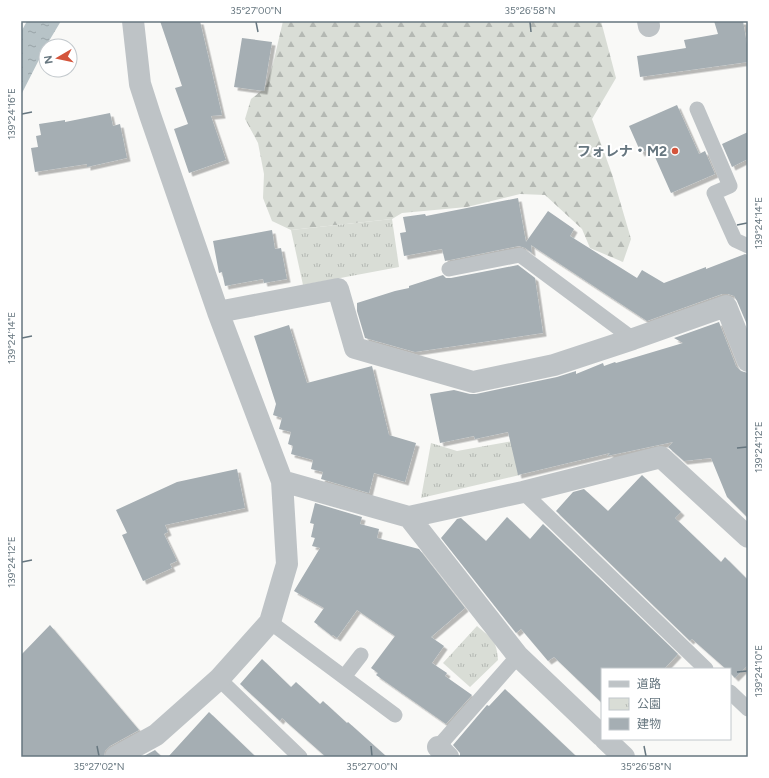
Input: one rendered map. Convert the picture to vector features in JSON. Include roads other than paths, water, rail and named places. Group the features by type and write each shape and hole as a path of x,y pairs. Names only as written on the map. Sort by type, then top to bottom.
{"street":[{"path":"116,757 156,735 219,679 270,622 287,564 282,481 218,312 150,115 140,84 133,21"},
{"path":"218,312 338,289 355,348 473,382 554,365 726,306 748,361"},
{"path":"282,481 409,517 523,492 661,457 748,537"},
{"path":"409,517 518,656 601,735"},
{"path":"607,740 624,757"}],"lane":[{"path":"697,109 730,186 714,193 735,240 748,246"},
{"path":"449,269 520,254 633,339"},
{"path":"523,492 705,668"},
{"path":"270,622 395,715"},
{"path":"344,677 361,655"},
{"path":"443,752 518,656"},
{"path":"219,679 300,757"},
{"path":"731,693 748,709"}],"water":[{"path":"27,21 61,21 51,38 38,38 38,62 21,95 21,32"}],"place":[{"name":"フォレナ・M2","path":"675,151"}]}
